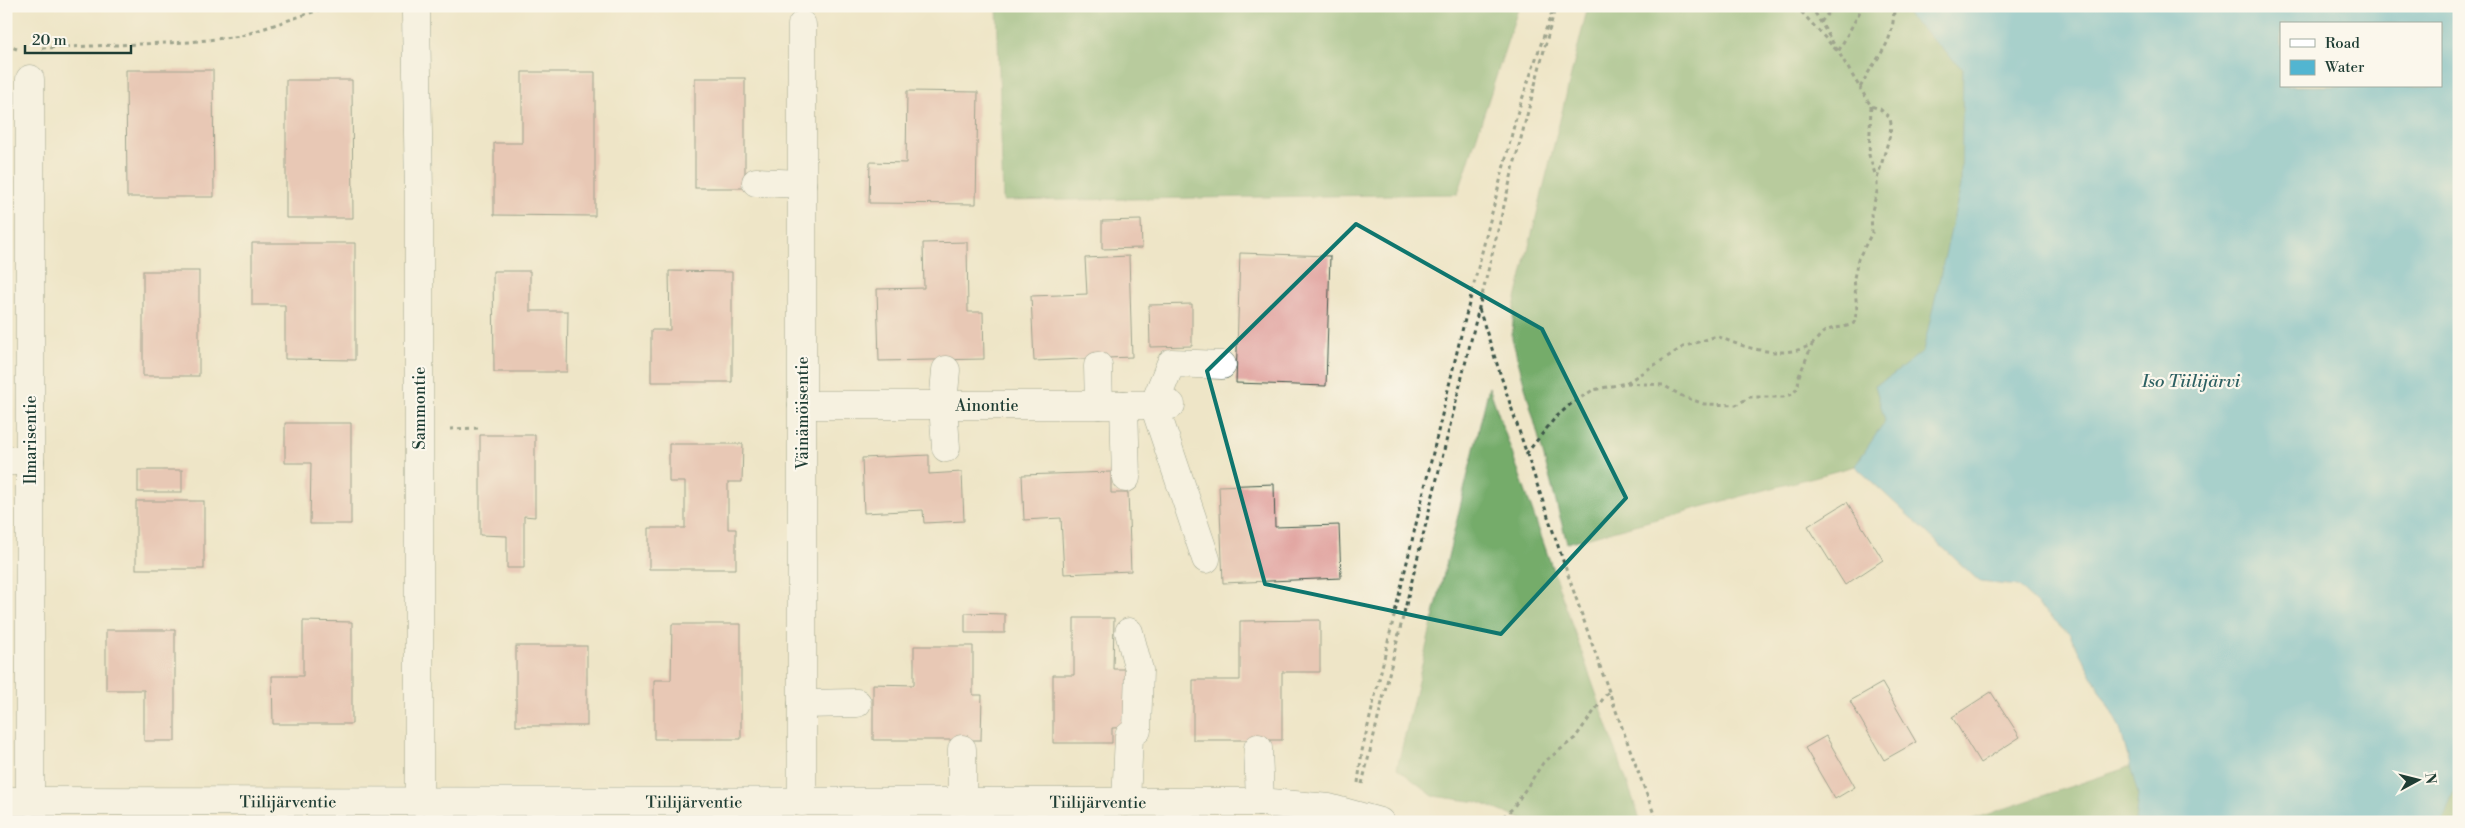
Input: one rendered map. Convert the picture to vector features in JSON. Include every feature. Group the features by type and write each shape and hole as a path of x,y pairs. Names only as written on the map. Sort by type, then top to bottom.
{"street":[{"name":"Sammontie","path":"416,14 419,192 419,802"},
{"name":"Väinämöisentie","path":"802,25 802,802"},
{"name":"Ilmarisentie","path":"18,802 18,461 30,78"},
{"path":"756,182 802,184"},
{"path":"1206,559 1162,405 1171,363 1222,365"},
{"path":"1098,366 1111,405 1126,478"},
{"path":"946,370 943,405 946,448"},
{"name":"Ainontie","path":"802,405 1162,405"},
{"path":"1126,802 1129,736 1137,730 1139,670 1129,632"},
{"path":"802,704 857,703"},
{"path":"1249,808 1258,748"},
{"path":"962,749 962,802"},
{"name":"Tiilijärventie","path":"18,802 214,812 419,802 633,812 802,802 962,802 1042,812 1126,802 1249,808 1329,808 1367,818"}],"path":[{"path":"1367,818 1479,308 1555,6"},
{"path":"1367,818 1362,751 1461,335 1517,114 1555,6"},
{"path":"1796,6 1838,52"},
{"path":"1626,382 1663,385 1682,396 1704,404 1736,405 1750,397 1783,397 1793,394 1798,386 1812,345 1824,332 1846,328 1854,323 1857,310 1854,278 1858,259 1872,233 1871,214 1878,192 1870,155 1870,106 1811,6"},
{"path":"1822,22 1834,6"},
{"path":"1838,52 1862,6"},
{"path":"1860,88 1876,58 1888,46 1892,34 1894,6"},
{"path":"36,50 44,47 190,42 241,36 319,10"},
{"path":"6,44 20,50"},
{"path":"1870,106 1880,109 1890,118 1891,124 1885,154 1876,179"},
{"path":"1479,308 1526,454 1608,691 1657,822"},
{"path":"1526,454 1555,418 1572,403 1593,390 1626,382 1683,347 1716,336 1733,344 1778,353 1795,351 1812,345"},
{"path":"1497,822 1513,808 1542,763 1575,738 1608,691"}],"highlighted area":[{"path":"1356,224 1542,329 1626,498 1501,634 1265,584 1207,371"}],"green space":[{"path":"997,6 1519,6 1458,194 1003,201"},
{"path":"1588,6 1904,6 1910,18 1963,69 1961,186 1923,352 1890,377 1875,385 1885,421 1855,466 1567,543 1512,338 1514,307"},
{"path":"1489,387 1641,822 1528,822 1478,802 1433,796 1397,768"},
{"path":"2132,766 2138,795 2135,822 1964,822"},
{"path":"2459,776 2459,822 2443,822 2457,778"}],"water":[{"name":"Iso Tiilijärvi","path":"1904,6 2459,6 2459,776 2443,822 2135,822 2138,795 2120,728 2070,635 2018,586 1980,582 1855,466 1885,421 1875,385 1890,377 1923,351 1961,186 1963,69 1910,18"}],"building":[{"path":"126,70 213,70 214,197 127,197"},
{"path":"522,72 595,72 595,216 494,215 494,143 522,143"},
{"path":"695,78 745,78 745,188 695,188"},
{"path":"286,80 352,80 353,218 286,218"},
{"path":"907,91 978,92 976,204 869,203 870,162 906,163"},
{"path":"1141,220 1142,248 1102,249 1102,221"},
{"path":"967,242 968,312 983,312 984,359 879,361 877,289 924,288 923,243"},
{"path":"252,243 355,243 355,360 285,359 285,305 252,305"},
{"path":"1240,253 1330,256 1326,386 1236,383"},
{"path":"1129,256 1132,357 1034,361 1031,296 1087,294 1085,258"},
{"path":"143,271 199,271 199,376 143,376"},
{"path":"493,271 530,271 530,311 568,311 567,372 494,372"},
{"path":"669,271 732,272 732,382 651,382 651,330 670,330"},
{"path":"1192,304 1192,346 1150,347 1149,305"},
{"path":"285,423 351,423 351,524 310,524 311,463 285,463"},
{"path":"480,435 535,435 535,517 524,516 524,568 507,568 507,536 480,535"},
{"path":"669,444 743,444 742,482 728,482 728,529 736,529 736,569 649,569 649,528 685,528 685,482 669,482"},
{"path":"929,455 929,474 962,472 964,521 924,523 923,510 864,513 862,458"},
{"path":"138,470 182,470 182,492 138,492"},
{"path":"1111,472 1111,493 1128,493 1131,571 1064,574 1061,518 1024,520 1022,475"},
{"path":"1274,484 1275,527 1339,525 1341,578 1223,583 1219,486"},
{"path":"136,501 204,501 204,569 136,569"},
{"path":"1847,502 1883,560 1845,585 1808,526"},
{"path":"965,613 1005,614 1005,633 965,633"},
{"path":"1074,618 1114,618 1113,669 1136,669 1136,727 1112,728 1112,743 1053,743 1053,675 1074,675"},
{"path":"1320,620 1320,672 1282,672 1282,740 1193,740 1193,680 1240,680 1240,621"},
{"path":"303,621 352,622 352,724 273,724 272,676 303,676"},
{"path":"672,624 741,624 741,739 654,739 654,680 671,680"},
{"path":"106,630 175,630 175,741 144,741 144,690 106,690"},
{"path":"516,646 587,646 587,726 516,726"},
{"path":"914,646 973,646 973,695 982,695 981,740 873,740 873,684 914,685"},
{"path":"1882,683 1916,742 1884,760 1850,701"},
{"path":"1991,692 2020,737 1980,763 1952,717"},
{"path":"1826,736 1855,787 1835,799 1805,748"}]}
